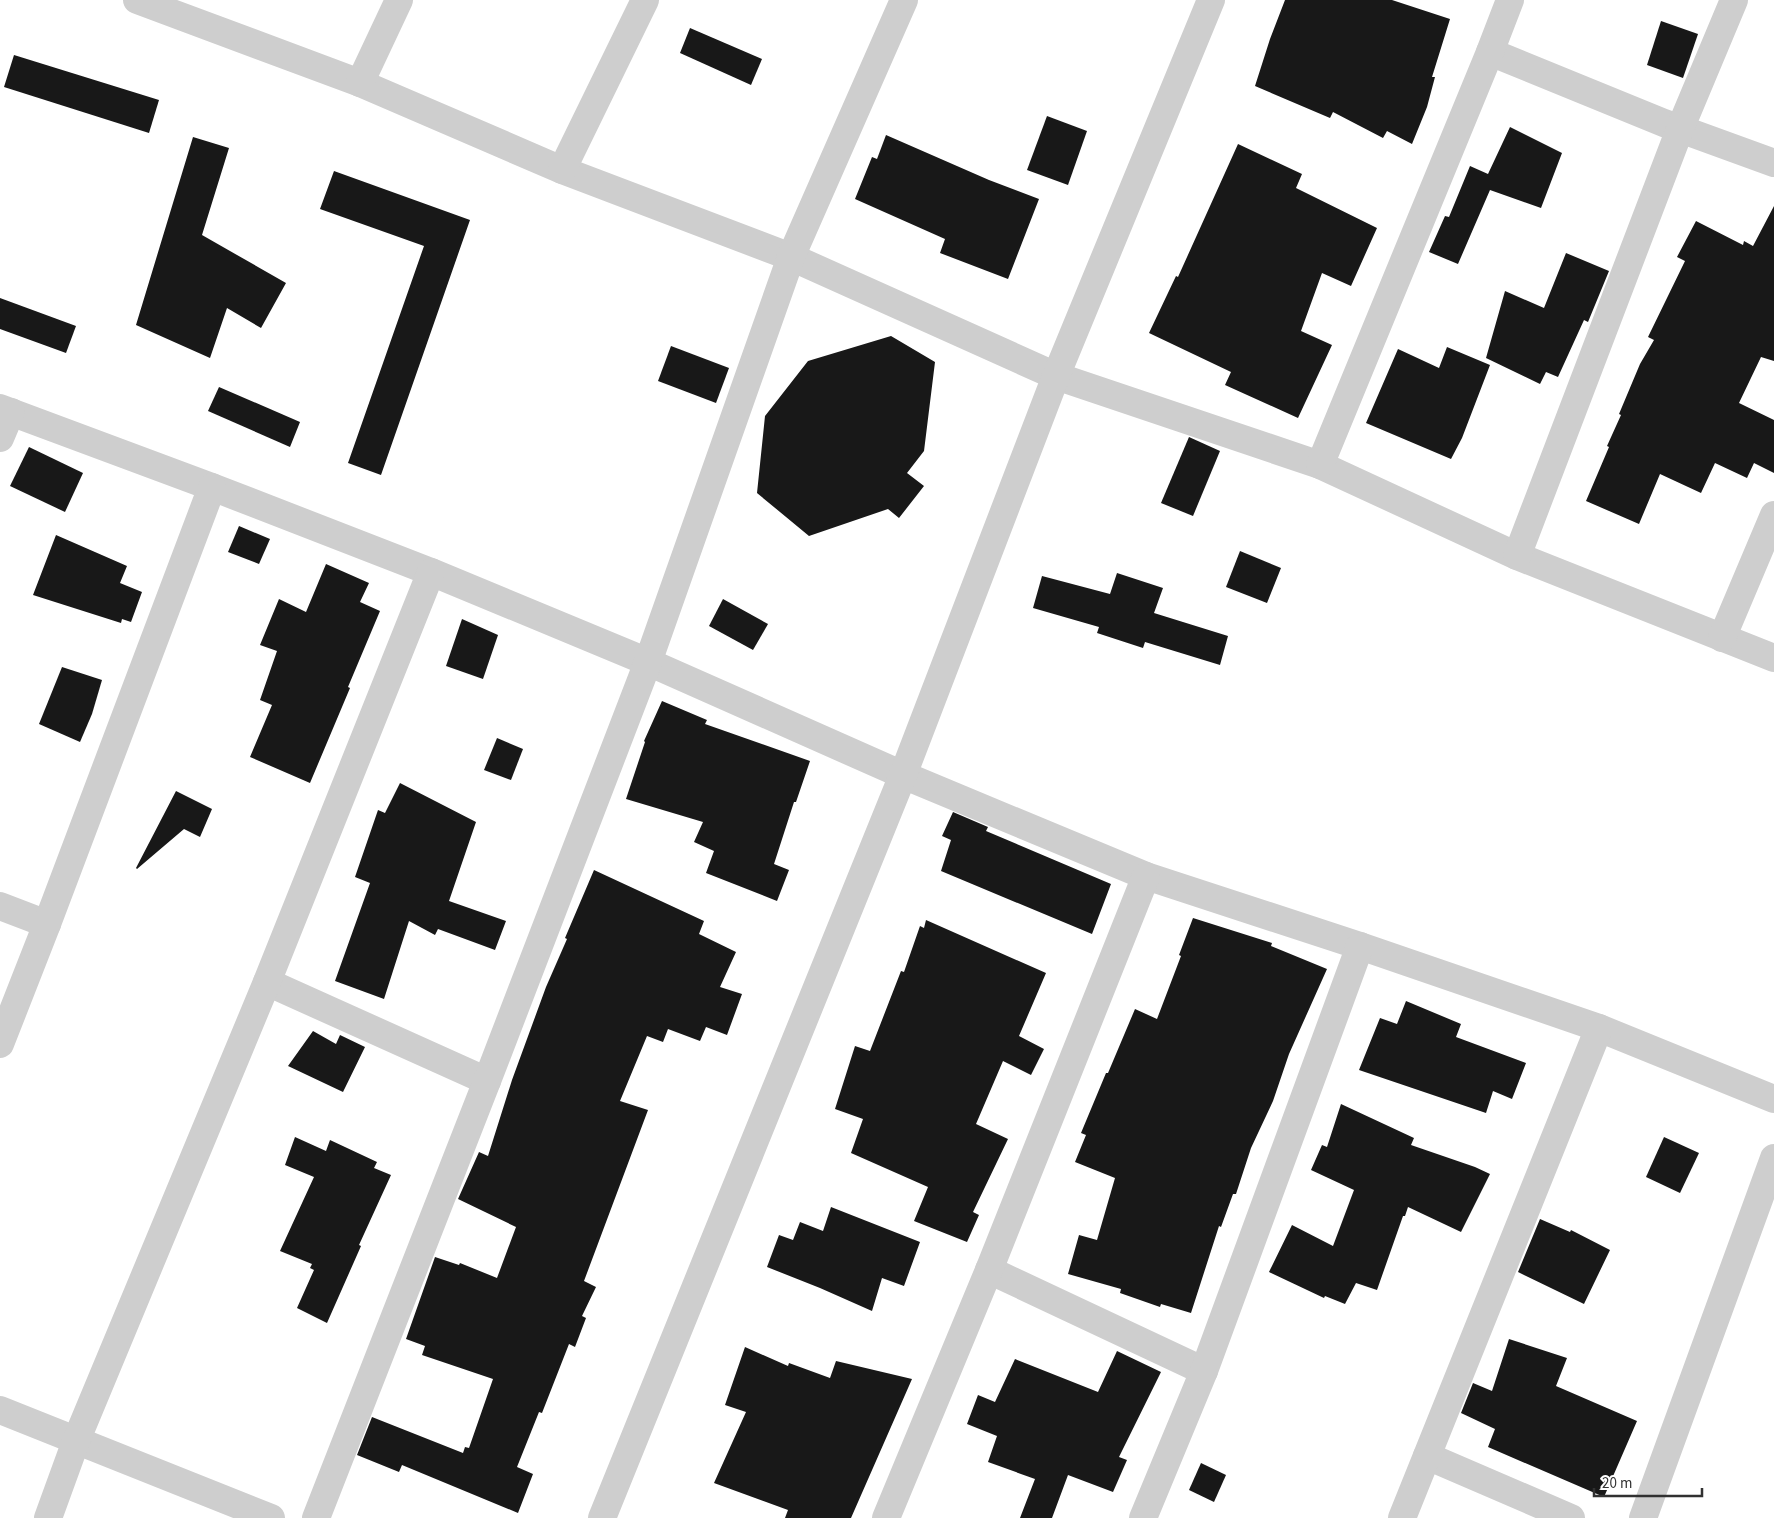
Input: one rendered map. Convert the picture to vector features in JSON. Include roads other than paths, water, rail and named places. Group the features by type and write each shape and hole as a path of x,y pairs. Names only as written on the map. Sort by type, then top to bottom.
{"street":[{"path":"360,83 399,0"},
{"path":"562,170 645,0"},
{"path":"316,1518 648,662 791,257 904,0"},
{"path":"602,1518 903,775 1056,376 1211,0"},
{"path":"1320,465 1510,0"},
{"path":"1517,556 1680,129 1734,0"},
{"path":"141,1 360,83 562,170 791,257 1056,376 1320,465 1517,556 1774,658"},
{"path":"1490,52 1680,129 1774,163"},
{"path":"0,438 5,410 212,487 431,572 648,662 903,775 1146,876 1360,946 1599,1028 1774,1100"},
{"path":"0,1044 212,487"},
{"path":"1722,638 1774,515"},
{"path":"48,1518 76,1441 268,982 431,572"},
{"path":"886,1518 989,1270 1146,876"},
{"path":"0,906 47,924"},
{"path":"1144,1518 1204,1370 1360,946"},
{"path":"268,982 487,1081"},
{"path":"1402,1518 1599,1028"},
{"path":"1643,1518 1774,1158"},
{"path":"989,1270 1204,1370"},
{"path":"0,1410 271,1518"},
{"path":"1427,1456 1571,1518"}]}
